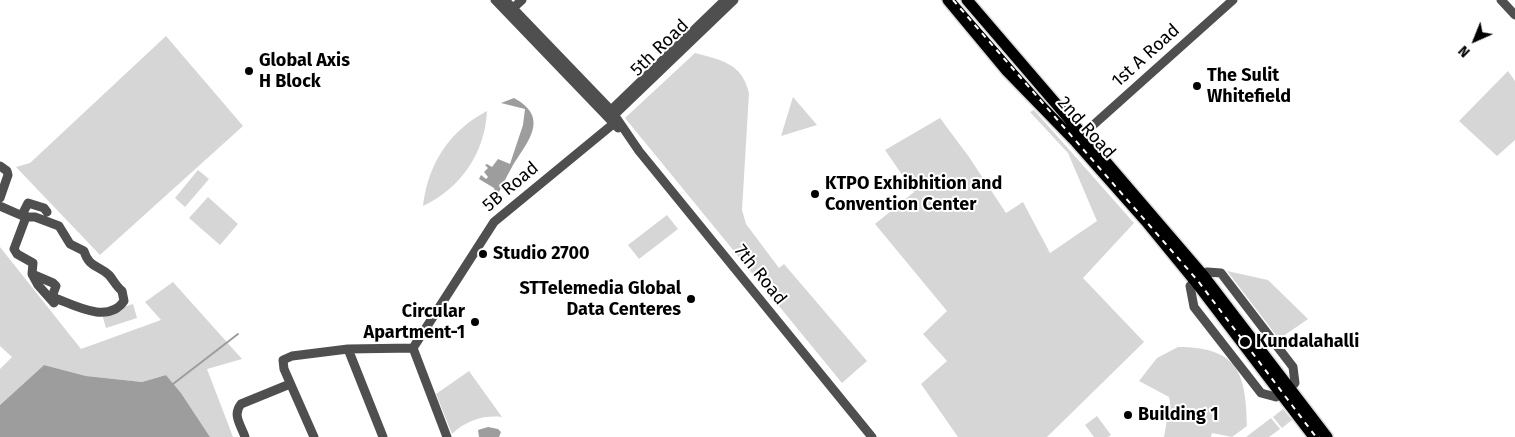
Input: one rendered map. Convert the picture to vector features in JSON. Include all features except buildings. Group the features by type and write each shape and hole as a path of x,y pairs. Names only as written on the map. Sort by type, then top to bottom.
{"main road":[{"name":"2nd Road","path":"948,0 1013,76 1199,278"},
{"name":"2nd Road","path":"966,0 1082,136 1199,278 1285,390 1327,437"},
{"path":"1013,76 1021,76 1028,73"},
{"path":"1023,87 1024,79 1028,73"},
{"name":"2nd Road","path":"1285,390 1314,437"}],"street":[{"name":"7th Road","path":"495,0 511,11 612,117 620,131 626,133 872,437"},
{"name":"7th Road","path":"505,0 511,11"},
{"path":"511,11 522,0"},
{"name":"5th Road","path":"612,117 721,6 734,0"},
{"name":"1st A Road","path":"1082,136 1233,0"},
{"path":"1501,0 1515,15"},
{"name":"5B Road","path":"413,348 494,222 612,117"},
{"path":"0,166 7,171 8,175 0,198"},
{"path":"47,212 44,208 28,204 14,249 17,254 33,262 32,274 51,301 66,308"},
{"path":"0,206 24,216 35,217 59,226 70,244 84,251 86,258 95,268 109,275 115,285 122,291 124,301 119,308 106,313 93,312 56,298 52,294 56,286 32,274"},
{"path":"1199,278 1190,286 1194,307 1261,393 1276,397 1285,390"},
{"path":"314,437 290,384 284,369 283,360 292,356 348,350 413,348 446,437"},
{"path":"348,350 383,437"},
{"path":"245,437 236,415 236,410 241,404 290,384"}],"shaded area":[{"path":"166,36 243,126 100,255 16,167 30,163"},
{"path":"695,53 729,64 736,69 746,83 749,93 742,210 746,224 779,268 784,264 867,361 842,383 625,118"},
{"path":"1508,71 1515,81 1515,140 1497,156 1459,121"},
{"path":"793,97 817,125 781,136"},
{"path":"514,98 525,106 531,114 534,122 533,131 492,205 485,208 482,206 496,195 494,188 479,179 481,175 486,179 488,177 484,172 488,168 485,165 487,164 492,167 498,159 510,164 523,125 525,109 501,103"},
{"path":"1034,110 1134,223 1083,278 1144,342 1047,437 958,437 921,384 947,361 923,334 947,311 875,224 914,192 885,150 940,118 969,157 1006,213 1023,202 1050,253 1097,221 1068,153 1030,112"},
{"path":"487,111 482,141 468,168 449,189 423,206 430,176 443,150 462,128"},
{"path":"198,170 209,179 185,207 175,198"},
{"path":"208,197 238,224 220,245 189,218"},
{"path":"667,215 678,229 639,259 628,245"},
{"path":"0,247 81,349 161,320 145,302 173,282 242,359 207,369 233,437 210,437 181,393 166,375 142,382 86,376 44,365 0,405 0,369 12,357 0,346"},
{"path":"1227,271 1268,280 1308,319 1279,339"},
{"path":"133,304 137,318 106,328 102,314"},
{"path":"1178,347 1198,348 1214,352 1226,358 1235,367 1241,378 1244,391 1247,426 1232,437 1212,433 1211,437 1164,437 1170,402 1169,397 1139,381 1157,358"},
{"path":"44,365 86,376 142,382 166,375 181,393 210,437 0,437 0,405"},
{"path":"469,371 502,417 488,417 475,420 452,434 436,394"},
{"path":"1283,409 1292,420 1282,428 1273,417"},
{"path":"1097,416 1111,435 1108,437 1094,437 1085,425"},
{"path":"1271,418 1280,429 1269,437 1246,437"},
{"path":"488,427 498,429 501,432 499,437 479,437 478,430"}],"waterway":[{"path":"173,384 238,334"}],"railway":[{"path":"953,0 1198,281 1316,437"}],"place":[{"name":"Global Axis H Block","path":"249,71"},
{"name":"The Sulit Whitefield","path":"1197,86"},
{"name":"KTPO Exhibhition and Convention Center","path":"815,194"},
{"name":"Studio 2700","path":"483,254"},
{"name":"STTelemedia Global Data Centeres","path":"691,299"},
{"name":"Circular Apartment-1","path":"475,322"},
{"name":"Kundalahalli","path":"1245,342"},
{"name":"Building 1","path":"1128,415"}]}
